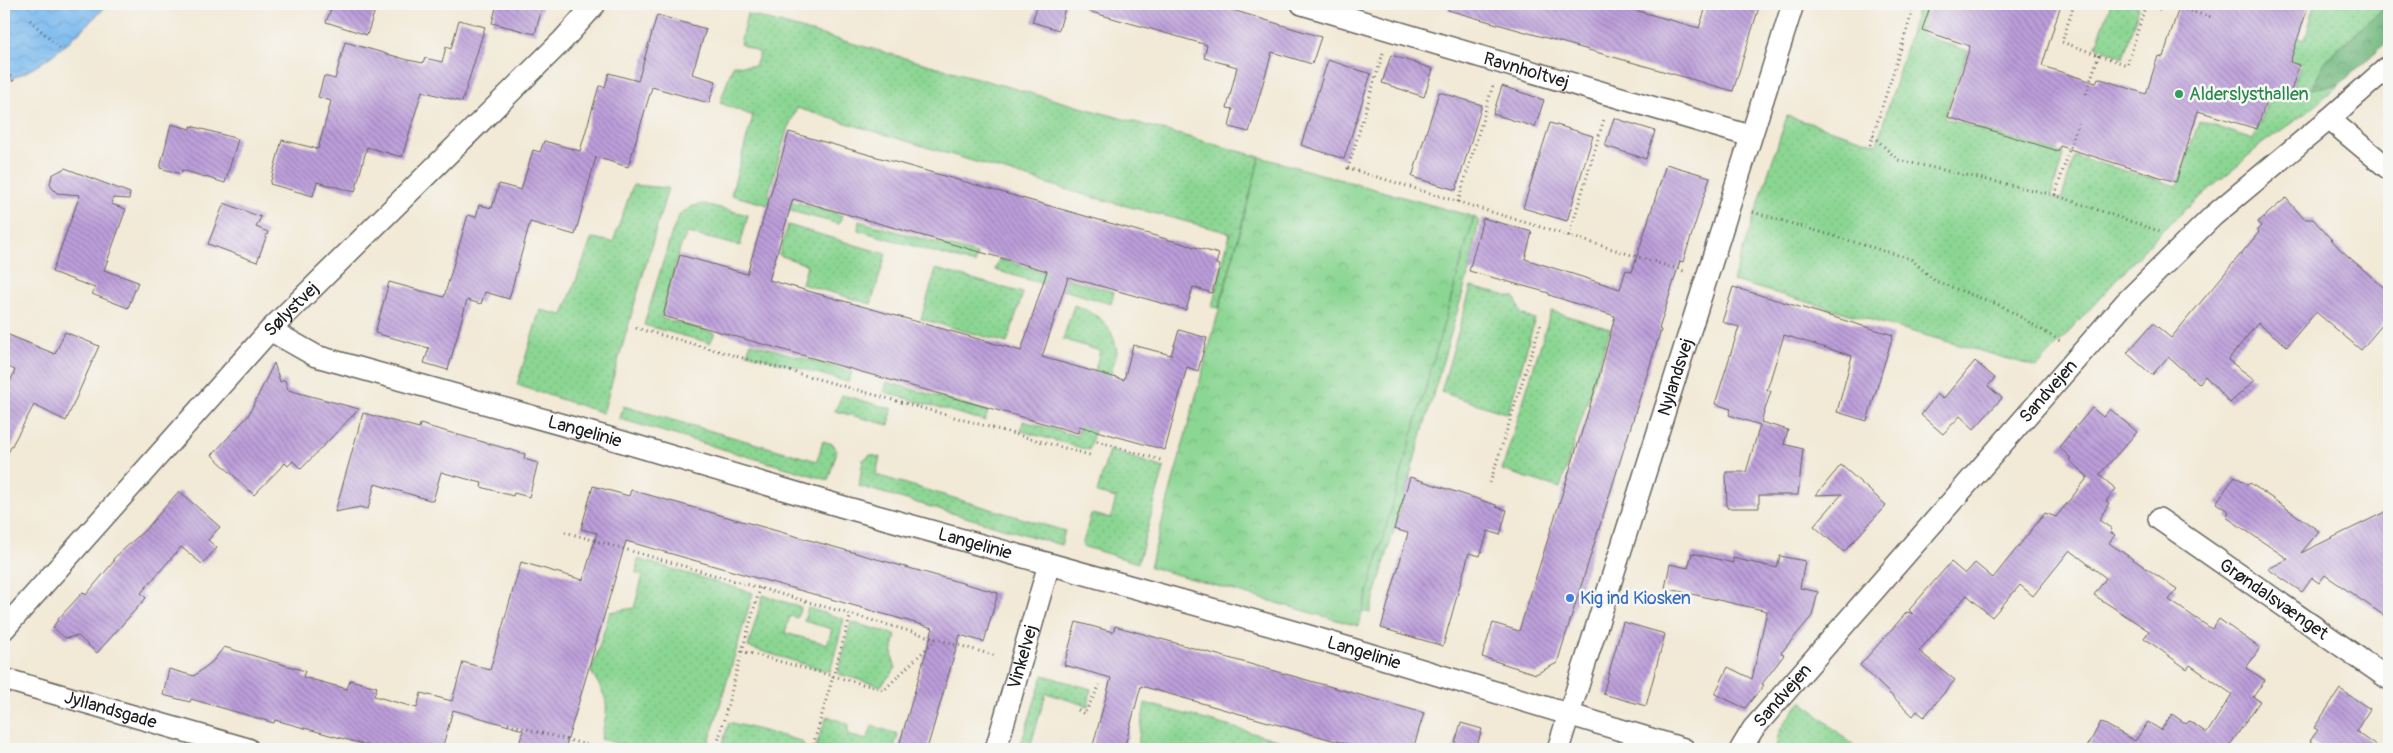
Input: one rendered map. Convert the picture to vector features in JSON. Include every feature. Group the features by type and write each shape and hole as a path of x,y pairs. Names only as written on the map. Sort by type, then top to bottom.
{"street":[{"name":"Sølystvej","path":"4,628 270,330 563,40 595,4"},
{"name":"Ravnholtvej","path":"1302,4 1750,136"},
{"name":"Nylandsvej","path":"1558,749 1792,4"},
{"name":"Sandvejen","path":"1741,749 1752,729 2126,302 2213,216 2389,66"},
{"path":"2329,119 2389,169"},
{"name":"Langelinie","path":"270,330 316,356 1309,636 1684,749"},
{"name":"Grøndalsvænget","path":"2159,519 2389,679"},
{"name":"Vinkelvej","path":"996,749 1049,564"},
{"name":"Jyllandsgade","path":"4,680 248,749"}],"path":[{"path":"103,4 109,10"},
{"path":"1870,145 1915,4"},
{"path":"2074,4 2062,42 2127,64 2145,4 2162,10 2165,4 2211,17"},
{"path":"30,20 62,51"},
{"path":"1390,30 1348,168 1706,277"},
{"path":"2086,94 2099,54"},
{"path":"1458,202 1500,62"},
{"path":"4,68 14,82"},
{"path":"1569,236 1612,95"},
{"path":"2056,195 2078,123"},
{"path":"1873,136 1898,160 2056,195 2163,233 2184,243"},
{"path":"1729,204 1911,260 1935,280 2002,306 2081,354"},
{"path":"1490,483 1541,323"},
{"path":"636,328 1093,456"},
{"path":"1097,442 1161,460"},
{"path":"566,532 1021,663"},
{"path":"716,749 760,588"},
{"path":"812,749 851,614"},
{"path":"742,651 884,690 936,638"},
{"path":"1078,710 1084,714 1100,685"},
{"path":"508,724 602,749"}],"green space":[{"path":"1919,4 1928,4 1920,34 1968,51 1944,118 2064,154 2051,197 2061,200 2075,156 2177,186 2199,121 2253,139 2272,95 2288,101 2301,64 2226,38 2232,15 2305,40 2315,4 2388,4 2326,60 2312,88 2340,84 2307,112 2263,143 2161,231 2037,367 1733,281 1787,116 1877,144"},
{"path":"2111,4 2130,4 2139,7 2123,58 2096,46"},
{"path":"2388,4 2389,40 2340,84 2311,89 2326,60"},
{"path":"747,14 1260,157 1219,308 1212,307 1230,233 1088,196 797,108 787,130 768,195 842,215 839,224 731,195 753,116 720,103 733,65 755,66 760,53 740,44"},
{"path":"1260,157 1474,217 1358,626 1150,567"},
{"path":"633,185 668,188 603,413 517,385 540,310 563,315 592,238 613,242"},
{"path":"704,204 748,215 740,246 687,233 680,248 661,318 715,333 710,343 644,325 672,232 680,214 693,206"},
{"path":"1474,217 1479,221 1469,271 1370,613 1362,611"},
{"path":"859,221 977,254 975,264 858,230"},
{"path":"788,225 886,254 871,304 802,284 807,265 779,255"},
{"path":"999,259 1114,292 1111,304 995,270"},
{"path":"936,269 1023,293 1007,343 921,319"},
{"path":"1471,287 1515,298 1521,314 1535,319 1508,414 1441,392"},
{"path":"1074,305 1091,312 1103,321 1112,334 1117,352 1089,450 1021,431 1023,421 1078,436 1100,351 1063,339"},
{"path":"1551,311 1610,329 1560,488 1502,470"},
{"path":"751,343 852,372 848,382 747,353"},
{"path":"887,382 988,411 985,421 884,392"},
{"path":"842,395 892,409 889,425 835,411"},
{"path":"623,406 817,461 823,441 833,444 837,451 828,480 620,419"},
{"path":"1109,450 1164,468 1138,563 1082,546 1091,514 1111,518 1116,498 1097,493"},
{"path":"870,455 880,457 876,475 1065,531 1061,545 859,486 863,460"},
{"path":"638,559 753,593 707,749 639,749 601,739 606,704 602,691 591,672 610,612 634,608 643,575 636,573"},
{"path":"763,595 801,607 797,618 790,616 785,633 827,644 832,629 804,621 808,608 844,619 830,672 748,647"},
{"path":"851,622 896,635 893,655 896,668 881,686 838,674"},
{"path":"1043,675 1091,689 1088,706 1046,693 1030,747 1021,744"},
{"path":"1802,701 1857,749 1777,749 1778,735 1781,729"},
{"path":"1145,703 1310,749 1137,749"},
{"path":"827,716 848,724 848,735 867,740 872,726 898,734 894,749 815,749"},
{"path":"729,722 801,741 806,749 721,749"}],"water":[{"path":"4,4 109,4 48,59 20,75 4,81"}],"building":[{"path":"333,4 377,4 367,35 326,22"},
{"path":"497,4 543,4 535,34 492,23"},
{"path":"1038,4 1066,4 1059,30 1032,22"},
{"path":"1085,4 1213,4 1321,37 1312,64 1272,52 1249,132 1229,127 1233,109 1227,108 1237,67 1204,58 1207,45 1084,10"},
{"path":"1449,4 1613,4 1699,28 1707,4 1760,4 1733,91 1448,10"},
{"path":"1931,4 2061,4 2042,66 2096,83 2098,78 2146,94 2158,56 2163,57 2180,4 2309,4 2290,62 2299,65 2289,98 2269,92 2257,129 2198,111 2176,182 2060,146 2058,151 1948,117 1970,46 1922,30"},
{"path":"657,15 706,29 692,74 716,81 709,103 652,87 628,167 596,157 575,235 530,222 509,299 485,292 481,304 467,300 448,370 424,363 429,348 375,333 389,282 444,297 468,215 476,217 479,205 492,208 499,184 521,190 533,150 540,152 544,141 580,151 599,86 605,87 609,73 638,81"},
{"path":"459,20 485,27 462,102 422,91 402,157 367,147 355,192 317,182 313,196 270,184 282,140 318,149 331,101 318,97 324,76 335,79 345,42 408,60 423,63 425,58 442,62 446,47 451,49"},
{"path":"1391,55 1433,69 1424,97 1382,83"},
{"path":"1328,60 1371,74 1344,159 1301,145"},
{"path":"1502,86 1544,100 1535,127 1493,114"},
{"path":"1439,92 1482,105 1456,190 1412,177"},
{"path":"1614,118 1655,131 1646,159 1605,146"},
{"path":"1550,123 1593,136 1567,221 1523,208"},
{"path":"171,124 190,129 191,126 238,139 225,183 182,170 181,174 160,168"},
{"path":"789,132 1219,254 1216,264 1220,265 1212,293 1193,287 1186,310 1068,277 1042,357 1124,380 1133,345 1171,355 1179,330 1207,338 1198,371 1187,367 1165,450 1079,426 1078,433 663,316 680,255 747,274","holes":["793,199 1047,271 1021,351 769,280"]},
{"path":"1666,164 1710,177 1683,262 1680,261 1659,329 1661,330 1557,663 1536,674 1482,657 1493,623 1519,631 1599,377 1615,316 1549,295 1549,293 1469,271 1483,218 1532,232 1525,259 1620,289 1626,270 1632,272"},
{"path":"65,168 130,193 129,199 113,198 111,204 126,209 104,270 138,282 128,308 92,294 95,288 52,272 80,195 57,193 52,188 50,184 52,175"},
{"path":"2286,198 2304,219 2313,219 2340,249 2389,292 2389,317 2361,350 2316,312 2287,346 2258,323 2228,360 2255,380 2230,403 2205,376 2199,384 2168,357 2152,375 2127,353 2153,323 2171,338 2259,232 2257,230 2261,226 2258,222"},
{"path":"224,203 261,217 256,227 268,232 257,262 208,244"},
{"path":"1733,287 1893,335 1867,421 1837,412 1852,356 1784,335 1767,390 1771,391 1761,422 1788,430 1784,444 1803,449 1798,495 1759,495 1759,508 1727,508 1726,472 1746,472 1760,425 1729,415 1731,409 1715,404 1739,327 1722,322"},
{"path":"65,332 99,346 66,421 34,405 4,460 4,397 15,370 4,365 4,333 55,354"},
{"path":"1975,361 1995,378 1988,386 2002,398 1974,429 1960,416 1943,434 1921,415 1937,394 1943,399"},
{"path":"274,363 280,382 285,380 288,390 359,409 301,469 293,461 288,466 285,463 254,495 212,455 248,416"},
{"path":"2092,408 2103,417 2110,409 2137,432 2099,475 2116,489 2106,501 2109,503 2099,520 2112,529 2110,532 2115,535 2109,543 2177,589 2169,600 2212,629 2219,619 2260,648 2246,668 2265,680 2253,697 2260,701 2228,748 2230,749 2086,749 2101,722 2135,741 2148,722 2161,730 2172,714 2186,724 2189,721 2207,733 2232,694 2190,665 2187,669 2144,638 2149,631 2094,595 2106,578 2070,550 2033,596 2020,585 1992,617 1967,595 1919,651 1955,680 1924,717 1917,711 1913,716 1860,665 1907,612 1913,614 1909,610 1951,562 1965,574 1975,563 1993,578 2045,513 2056,517 2088,477 2069,460 2071,458 2059,447"},
{"path":"363,413 419,428 420,424 525,454 524,459 538,463 529,497 514,493 513,496 481,487 482,483 441,472 433,501 375,484 368,509 360,507 335,512"},
{"path":"1841,465 1886,505 1844,552 1814,526 1842,494 1816,495"},
{"path":"2235,476 2248,485 2250,483 2319,531 2301,553 2389,510 2389,619 2325,575 2319,583 2312,578 2302,592 2268,569 2288,559 2226,517 2229,512 2216,503"},
{"path":"1410,477 1507,510 1500,535 1488,531 1480,556 1469,553 1443,646 1381,628 1408,533 1394,529"},
{"path":"593,486 629,496 631,490 998,593 984,642 960,635 927,749 898,749 933,628 626,541 565,749 518,749 523,730 453,710 442,749 381,749 275,720 274,723 191,699 190,702 163,695 169,669 194,676 213,661 224,647 305,671 303,677 347,689 350,680 377,687 374,696 417,708 421,693 452,701 463,662 490,670 521,562 583,580 597,533 581,529"},
{"path":"179,491 220,527 208,540 217,548 202,564 181,547 141,593 146,598 97,653 78,636 65,638 53,627 59,618 83,592 86,595 114,561 113,559 146,529"},
{"path":"1692,553 1733,563 1733,558 1777,568 1780,556 1805,561 1800,588 1818,592 1812,616 1781,653 1784,655 1762,684 1764,685 1745,708 1715,694 1728,667 1752,679 1767,611 1665,588 1670,564 1688,568"},
{"path":"1076,622 1113,632 1115,626 1424,713 1413,749 1364,749 1141,686 1124,749 1092,749 1111,678 1064,665"},
{"path":"1623,622 1665,634 1646,706 1603,694"},
{"path":"2340,689 2370,709 2356,731 2381,749 2323,749 2310,741 2318,730 2314,728"},
{"path":"1461,723 1482,729 1476,749 1453,749"}],"place":[{"name":"Alderslysthallen","path":"2179,94"},
{"name":"Kig ind Kiosken","path":"1570,598"}]}
